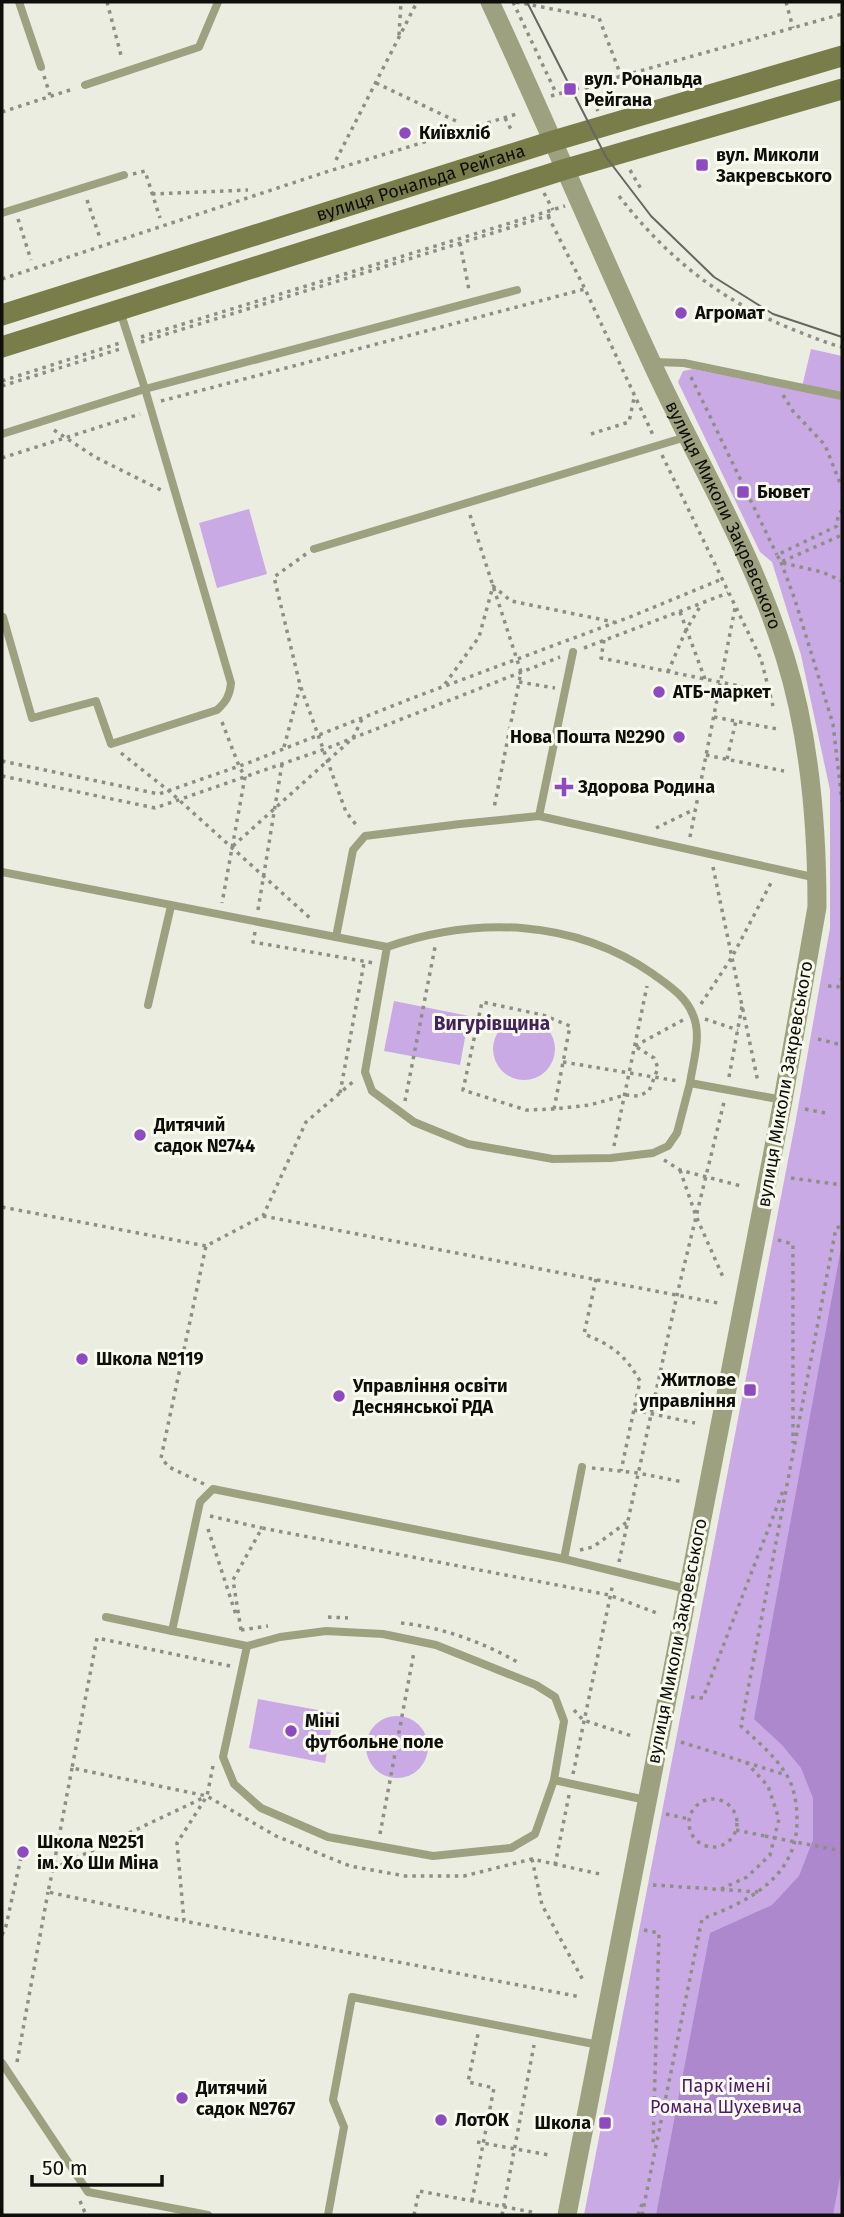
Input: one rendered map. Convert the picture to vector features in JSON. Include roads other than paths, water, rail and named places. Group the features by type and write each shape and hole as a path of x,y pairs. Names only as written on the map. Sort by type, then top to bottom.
{"main road":[{"name":"вулиця Рональда Рейгана","path":"2,315 553,141 842,56"},
{"name":"вулиця Рональда Рейгана","path":"2,347 566,170 842,89"}],"street":[{"name":"вулиця Миколи Закревського","path":"489,2 651,362 753,570 785,656 802,722 812,789 817,878 817,907 783,1100 567,2215"}],"lane":[{"path":"19,2 41,67"},
{"path":"85,85 199,47 218,2"},
{"path":"2,213 124,175"},
{"path":"2,434 145,389 517,289"},
{"path":"2,617 32,718 96,701 111,744 218,710 230,692 231,683 151,407 120,311"},
{"path":"651,362 684,363 842,396"},
{"path":"314,549 688,436"},
{"path":"539,816 573,652"},
{"path":"333,937 353,849 365,836 539,816 817,878"},
{"path":"2,872 387,947 460,929 523,927 564,934 590,942 637,963 674,989 693,1015 697,1030 690,1083 677,1133 668,1146 653,1153 611,1158 553,1159 468,1144 414,1122 372,1091 365,1072 387,947"},
{"path":"148,1005 171,906"},
{"path":"690,1083 783,1100"},
{"path":"564,1556 582,1467"},
{"path":"172,1631 200,1502 213,1489 564,1556 687,1589"},
{"path":"106,1617 247,1646 280,1637 326,1631 383,1634 436,1645 536,1685 555,1697 564,1721 554,1780 535,1834 511,1848 433,1856 328,1837 261,1808 234,1784 223,1757 247,1646"},
{"path":"554,1780 646,1800"},
{"path":"328,2215 344,2127 333,2100 352,1997 599,2045"},
{"path":"2,2063 88,2192 208,2215"}],"tram line":[{"path":"527,2 606,157 651,216 714,277 773,314 842,337"}],"place":[{"name":"вул. Рональда Рейгана","path":"570,89"},
{"name":"Київхліб","path":"405,133"},
{"name":"вул. Миколи Закревського","path":"702,165"},
{"name":"Агромат","path":"681,313"},
{"name":"Бювет","path":"743,492"},
{"name":"АТБ-маркет","path":"659,692"},
{"name":"Нова Пошта №290","path":"679,737"},
{"name":"Здорова Родина","path":"564,787"},
{"name":"Дитячий садок №744","path":"140,1135"},
{"name":"Школа №119","path":"82,1359"},
{"name":"Житлове управління","path":"750,1390"},
{"name":"Управління освіти Деснянської РДА","path":"339,1396"},
{"name":"Міні футбольне поле","path":"291,1731"},
{"name":"Школа №251 ім. Хо Ши Міна","path":"23,1852"},
{"name":"Дитячий садок №767","path":"182,2098"},
{"name":"ЛотОК","path":"441,2120"},
{"name":"Школа","path":"605,2123"}],"district":[{"name":"Вигурівщина","path":"492,1023"}],"park label":[{"name":"Парк імені Романа Шухевича","path":"726,2096"}]}
